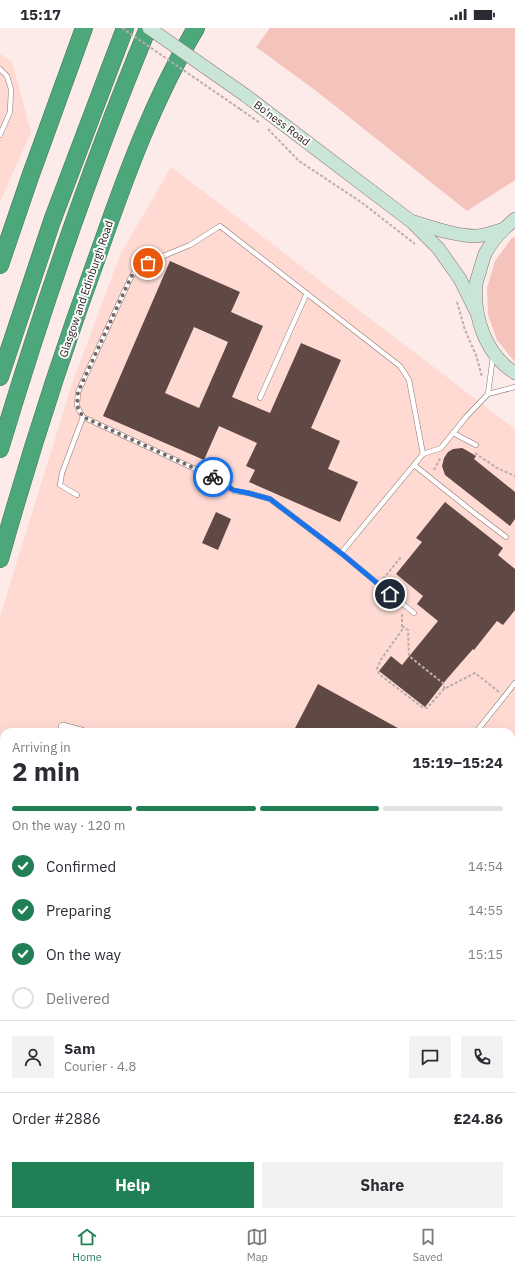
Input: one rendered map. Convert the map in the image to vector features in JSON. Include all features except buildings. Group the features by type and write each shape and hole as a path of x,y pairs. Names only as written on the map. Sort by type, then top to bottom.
{"highway":[{"path":"0,265 84,28"},
{"path":"0,377 52,221 126,28"},
{"path":"0,448 43,312 100,150 149,28"},
{"name":"Glasgow and Edinburgh Road","path":"0,559 61,360 119,194 160,95 179,57 196,28"}],"main road":[{"name":"Bo'ness Road","path":"149,28 245,95 412,222 438,248 460,279 477,313"},
{"path":"515,219 501,230 485,255 476,283 477,313 483,334 494,353 515,374"},
{"name":"Bo'ness Road","path":"412,222 437,229 478,236 501,230"}],"lane":[{"path":"0,69 7,76 11,89 10,112 0,135"},
{"path":"414,613 341,553 270,499 233,490 221,481 83,417 77,406 78,392 131,277 139,266 190,245 220,226 400,366 409,380 423,454"},
{"path":"260,398 307,293"},
{"path":"488,394 494,353"},
{"path":"341,553 423,454 441,448 488,394 515,387"},
{"path":"77,495 60,485 62,473 83,417"},
{"path":"453,433 476,445"},
{"path":"414,465 506,537"},
{"path":"479,728 515,683"}],"path":[{"path":"122,28 262,125"},
{"path":"268,129 299,161 361,202 415,244"},
{"path":"456,302 465,330 476,355 482,380 490,380"},
{"path":"475,452 496,468 515,476"},
{"path":"438,474 433,469 442,455"},
{"path":"379,584 401,557"},
{"path":"397,609 403,614 402,630 380,661 377,669 379,674 422,708 427,708 444,689 476,673 504,696"},
{"path":"402,626 408,630 409,656 444,684 444,689"}],"shaded area":[{"path":"270,28 515,28 515,180 467,211 315,90 256,47"},
{"path":"0,54 12,62 31,132 0,202"},
{"path":"171,167 515,429 515,728 0,728 0,616 73,381 120,255"},
{"path":"515,237 515,362 497,340 488,315 487,288 495,261 512,238"}],"way so far":[{"path":"148,263 139,266 131,277 78,392 77,406 83,417 213,477"}],"route":[{"path":"213,477 233,490 270,499 341,553 390,594"}]}
